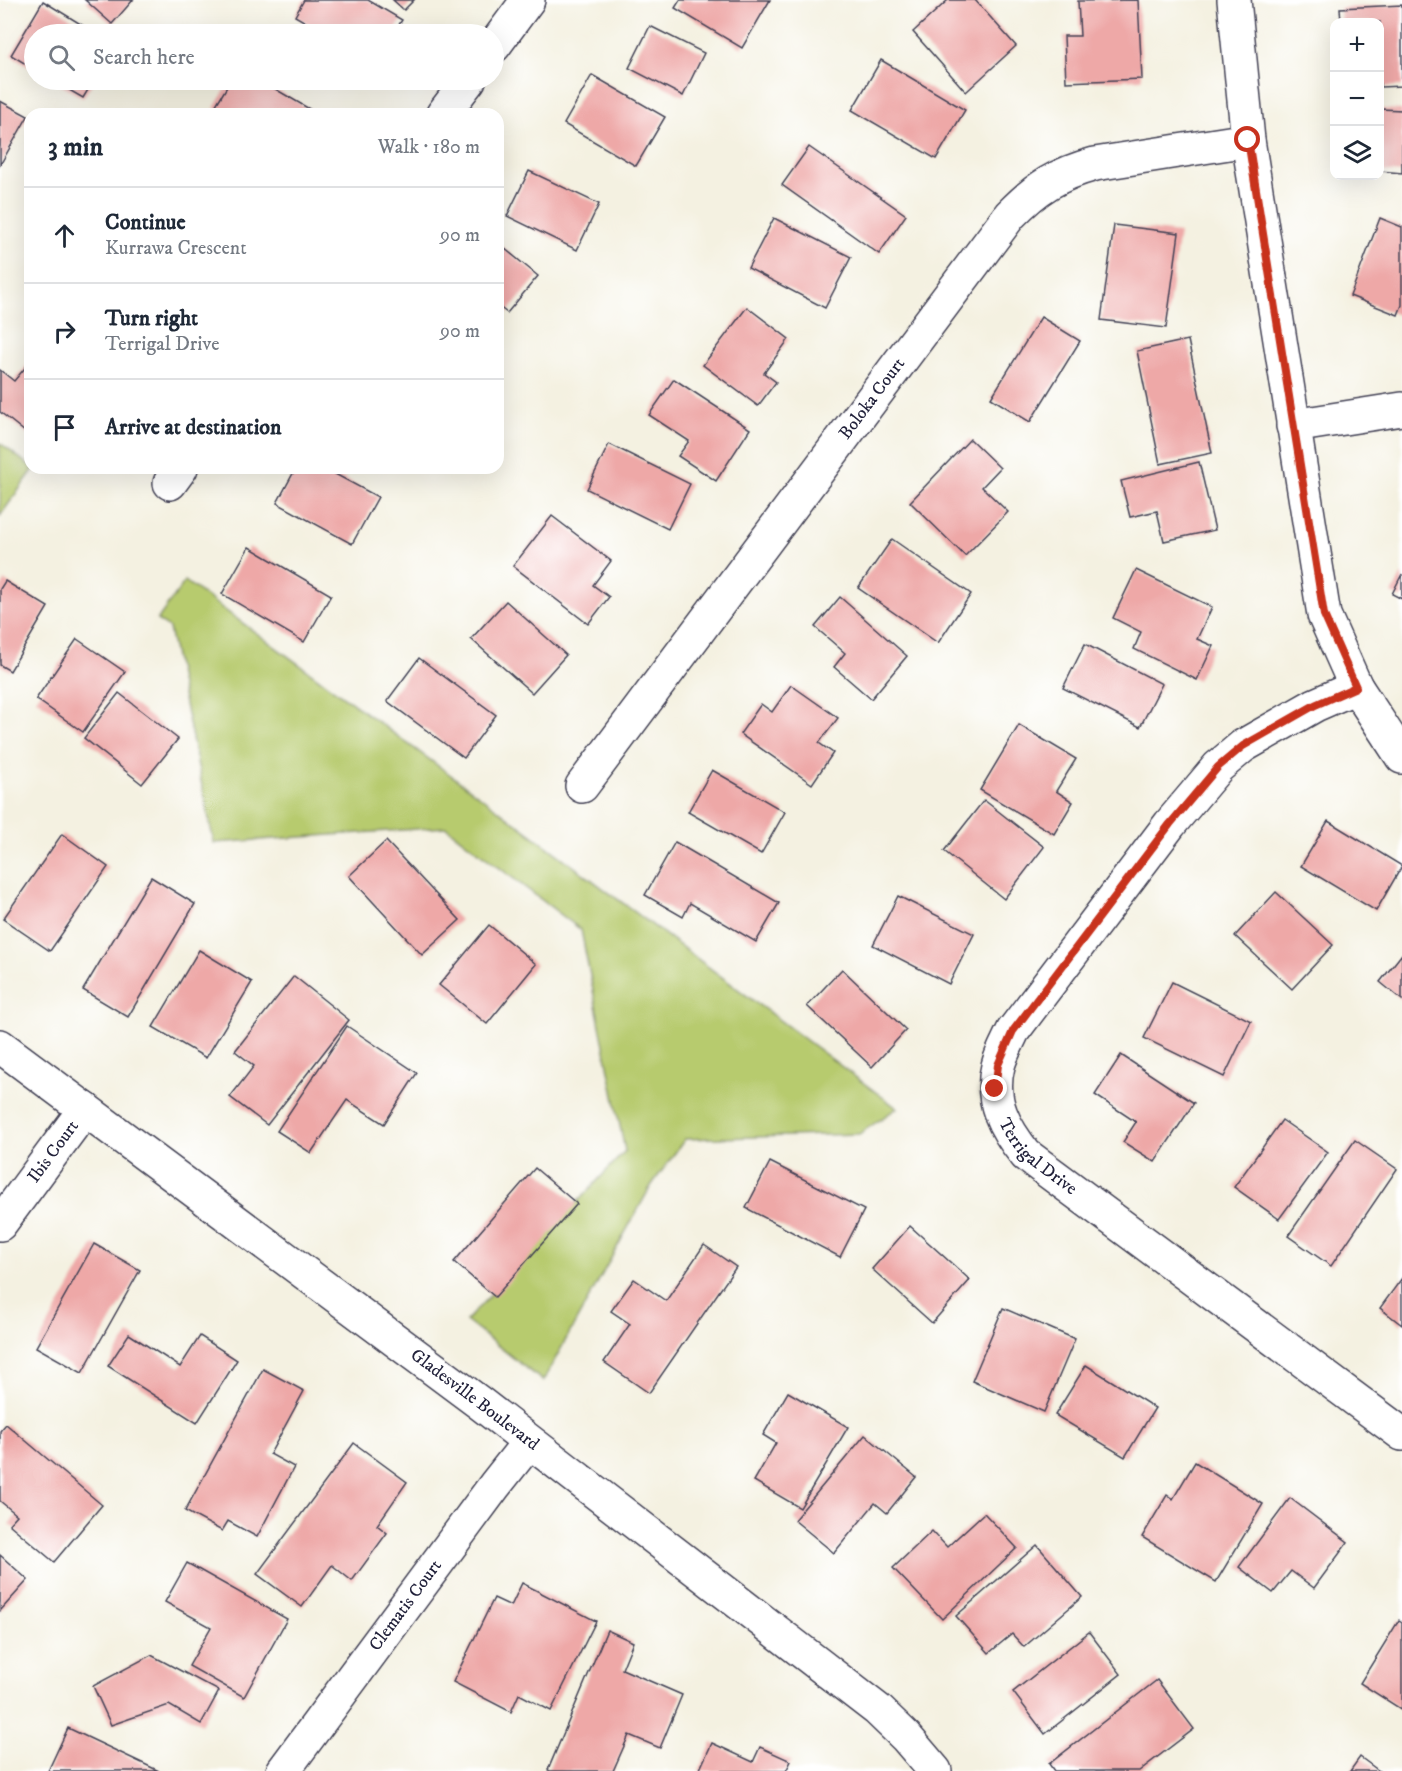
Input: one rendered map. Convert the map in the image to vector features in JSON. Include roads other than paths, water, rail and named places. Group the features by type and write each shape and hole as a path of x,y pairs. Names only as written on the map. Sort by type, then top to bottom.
{"street":[{"path":"504,32 528,0"},
{"path":"1234,0 1248,140 1324,615 1356,687 1402,757"},
{"path":"448,108 461,90"},
{"name":"Boloka Court","path":"582,786 1003,224 1028,196 1047,182 1080,168 1248,140"},
{"path":"1293,426 1402,409"},
{"name":"Terrigal Drive","path":"1356,687 1315,705 1253,740 1218,767 1170,824 1013,1031 998,1065 995,1089 998,1110 1009,1134 1026,1155 1402,1434"},
{"name":"Gladesville Boulevard","path":"0,1046 481,1404 878,1710 906,1737 935,1771"},
{"name":"Ibis Court","path":"0,1224 85,1109"},
{"name":"Clematis Court","path":"283,1771 529,1442"}]}
